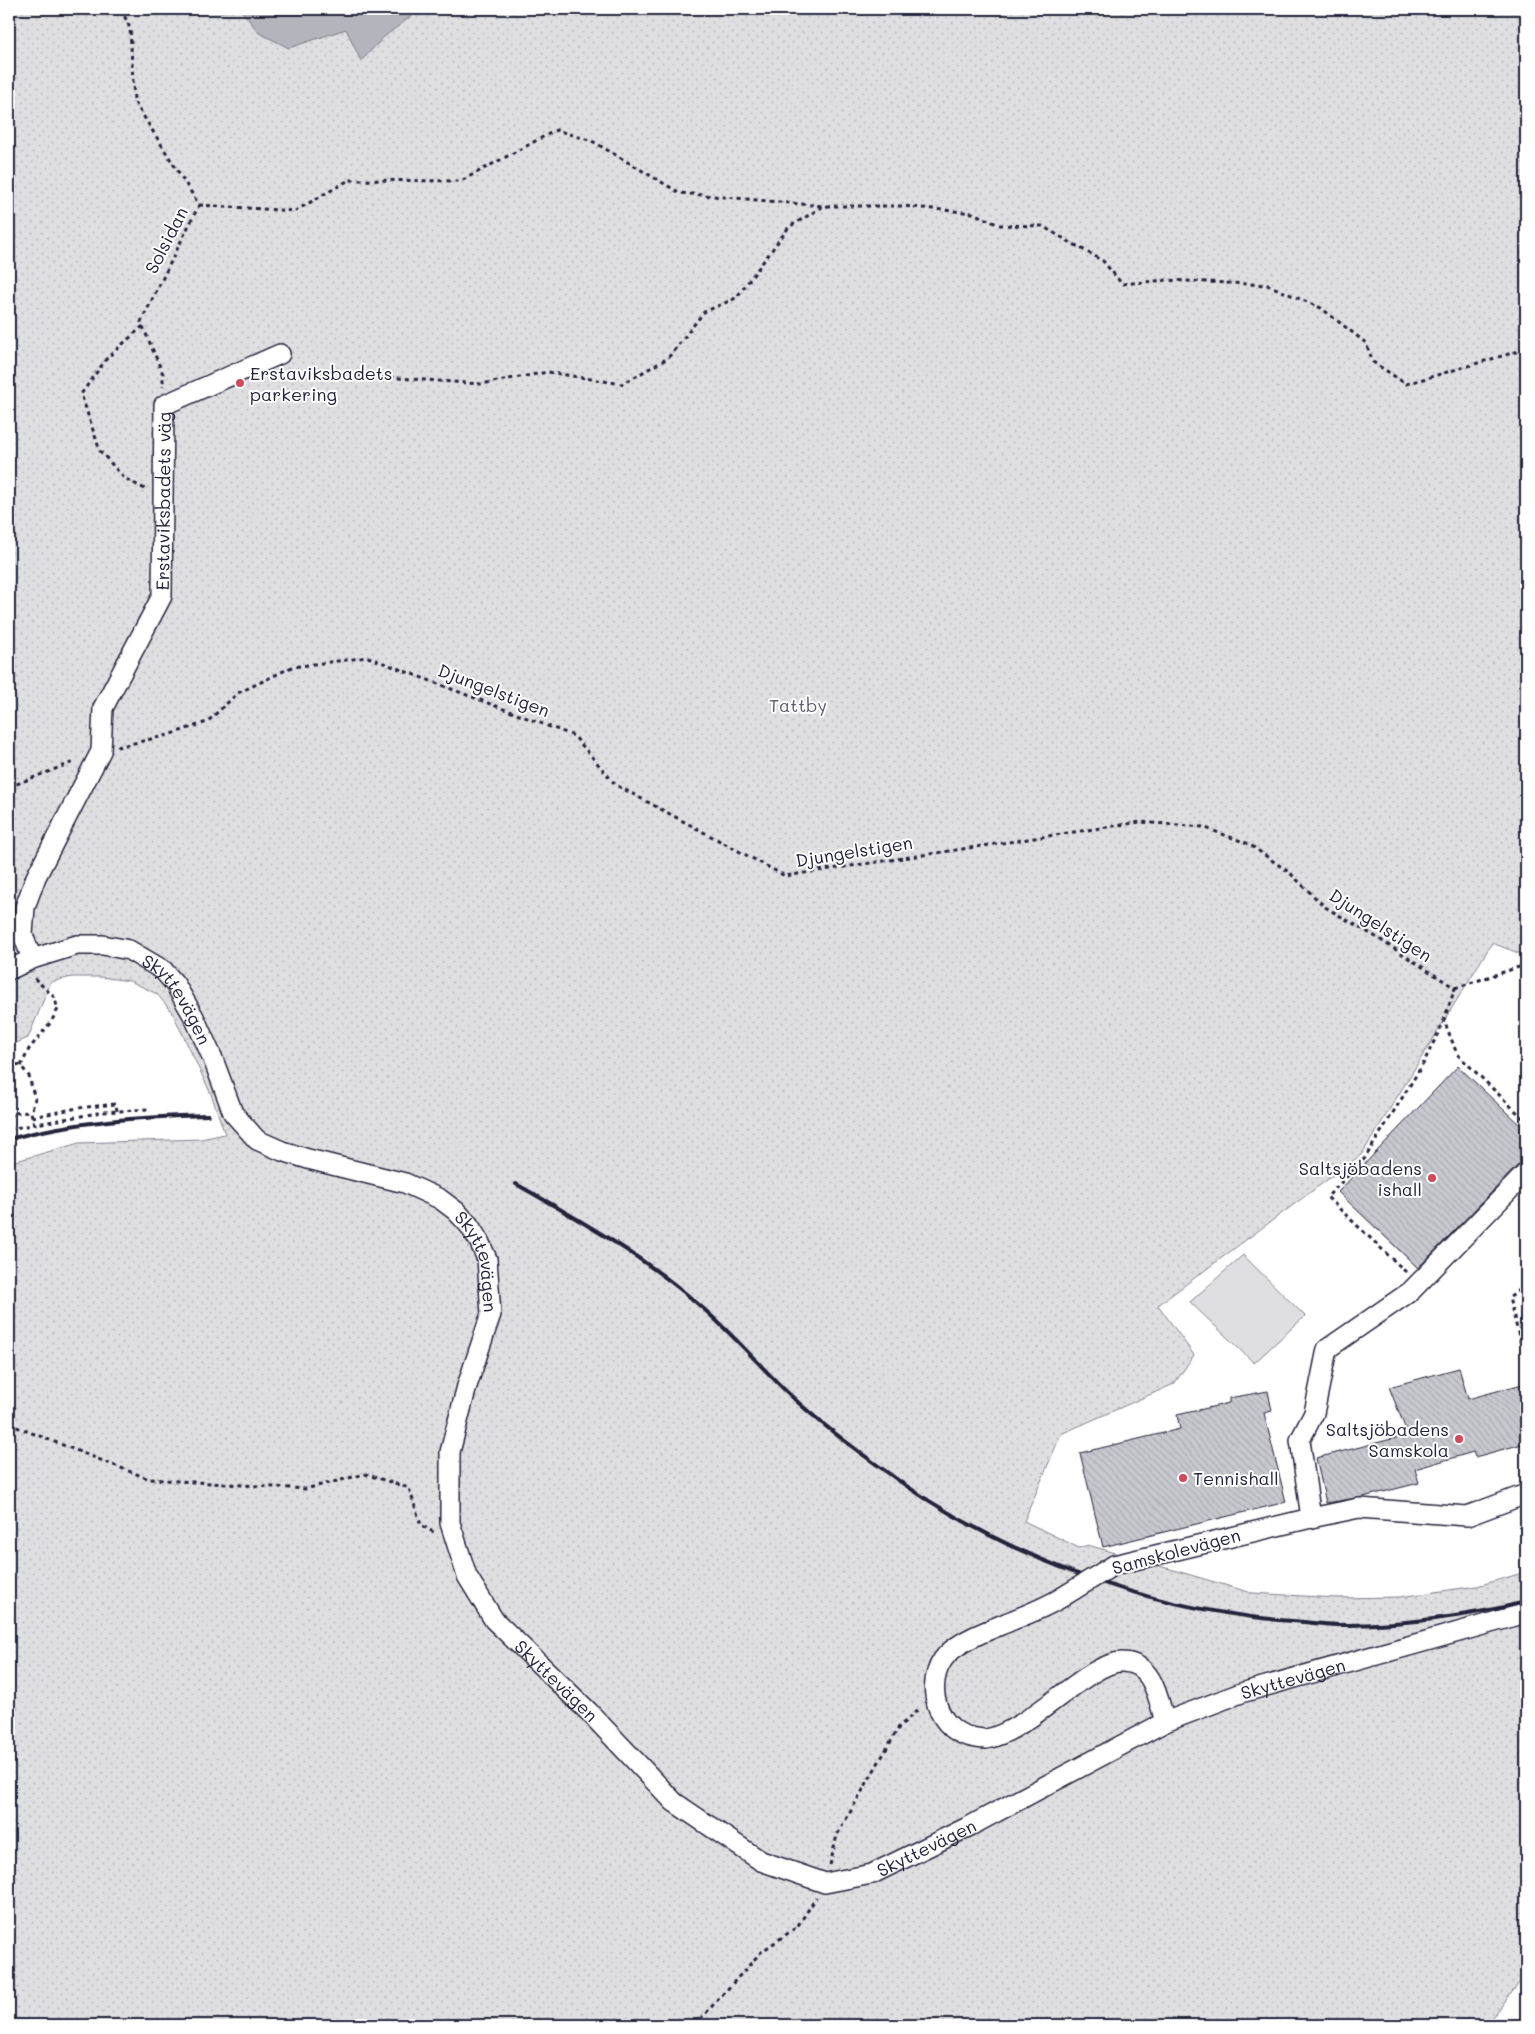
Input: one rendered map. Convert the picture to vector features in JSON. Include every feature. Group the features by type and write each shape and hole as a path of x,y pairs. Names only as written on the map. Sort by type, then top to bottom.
{"street":[{"name":"Erstaviksbadets väg","path":"30,966 23,935 25,906 36,877 101,751 102,708 162,596 164,405 280,354"},
{"name":"Skyttevägen","path":"9,970 30,966 77,945 103,944 129,950 163,970 175,984 213,1058 233,1113 257,1140 282,1151 308,1159 404,1183 440,1199 456,1211 469,1225 487,1259 491,1314 467,1386 450,1452 450,1523 467,1576 494,1620 588,1711 674,1802 761,1861 825,1883 872,1874 972,1825 1165,1722 1241,1693 1526,1613"},
{"path":"1311,1518 1300,1440 1314,1413 1327,1350 1411,1291 1526,1173"},
{"name":"Samskolevägen","path":"1165,1722 1154,1684 1139,1667 1132,1663 1117,1662 1100,1669 1013,1728 984,1739 966,1736 951,1727 935,1701 935,1687 942,1660 951,1650 984,1632 1038,1610 1114,1565 1359,1508 1467,1516 1526,1494"}],"path":[{"name":"Solsidan","path":"121,9 130,28 134,101 199,205 141,322 142,326"},
{"path":"199,205 296,211 349,180 461,181 556,130 592,140 680,193 824,206 912,207 974,213 999,225 1042,226 1103,261 1122,284 1167,280 1268,285 1321,308 1366,343 1372,362 1406,384 1526,349"},
{"path":"342,374 481,384 548,372 622,384 668,358 704,312 736,298 789,227 824,206"},
{"path":"163,498 124,478 100,451 81,394 107,358 142,326 163,374 164,405"},
{"name":"Djungelstigen","path":"9,787 101,751 168,735 207,722 238,693 292,667 368,656 574,736 616,785 784,876 1140,822 1203,827 1249,844 1290,873 1325,907 1455,988"},
{"path":"1418,1284 1327,1197 1365,1158 1423,1064 1444,1020 1455,988 1519,967 1526,962"},
{"path":"21,1066 29,1049 51,1022 58,1009 54,997 30,966"},
{"path":"1444,1020 1457,1054 1526,1120"},
{"path":"9,1061 21,1066 29,1076 35,1100 31,1112 34,1125"},
{"path":"32,1117 78,1108 116,1104 117,1111"},
{"path":"9,1129 117,1111 149,1109"},
{"path":"9,1117 13,1113 31,1112"},
{"path":"1526,1285 1510,1298 1526,1363"},
{"path":"9,1424 149,1479 305,1489 365,1474 409,1488 422,1525 457,1546"}],"green space":[{"name":"Tattby","path":"9,9 1526,9 1526,956 1492,943 1362,1154 1158,1305 1194,1355 1174,1384 1061,1434 1024,1521 1079,1548 1088,1545 1252,1593 1336,1598 1400,1597 1477,1586 1526,1572 1526,1974 1487,2025 9,2025 9,1163 79,1143 201,1139 225,1134 211,1094 172,1012 157,994 130,981 100,977 72,977 51,982 28,1038 9,1046"},
{"path":"1243,1255 1305,1316 1254,1363 1190,1302"}],"shaded area":[{"path":"213,9 421,9 385,36 361,61 346,29 289,48 259,33 241,10 214,12"}],"building":[{"name":"Saltsjöbadens ishall","path":"1458,1066 1526,1131 1526,1162 1518,1165 1418,1268 1338,1192"},
{"name":"Saltsjöbadens Samskola","path":"1459,1368 1468,1399 1526,1383 1526,1443 1475,1457 1473,1452 1415,1469 1419,1483 1363,1497 1326,1503 1316,1458 1408,1435 1389,1387"},
{"name":"Tennishall","path":"1268,1391 1272,1411 1264,1413 1286,1502 1103,1547 1080,1453 1180,1429 1177,1415 1229,1403 1229,1398"}],"railway":[{"path":"9,1139 83,1124 158,1117 208,1115"},
{"path":"516,1184 564,1211 655,1270 721,1325 788,1393 829,1429 919,1495 968,1524 1019,1549 1071,1571 1125,1590 1180,1604 1236,1615 1336,1625 1394,1623 1438,1618 1526,1602"}],"place":[{"name":"Erstaviksbadets parkering","path":"240,383"},
{"name":"Saltsjöbadens ishall","path":"1432,1178"},
{"name":"Saltsjöbadens Samskola","path":"1459,1439"},
{"name":"Tennishall","path":"1183,1478"}]}
